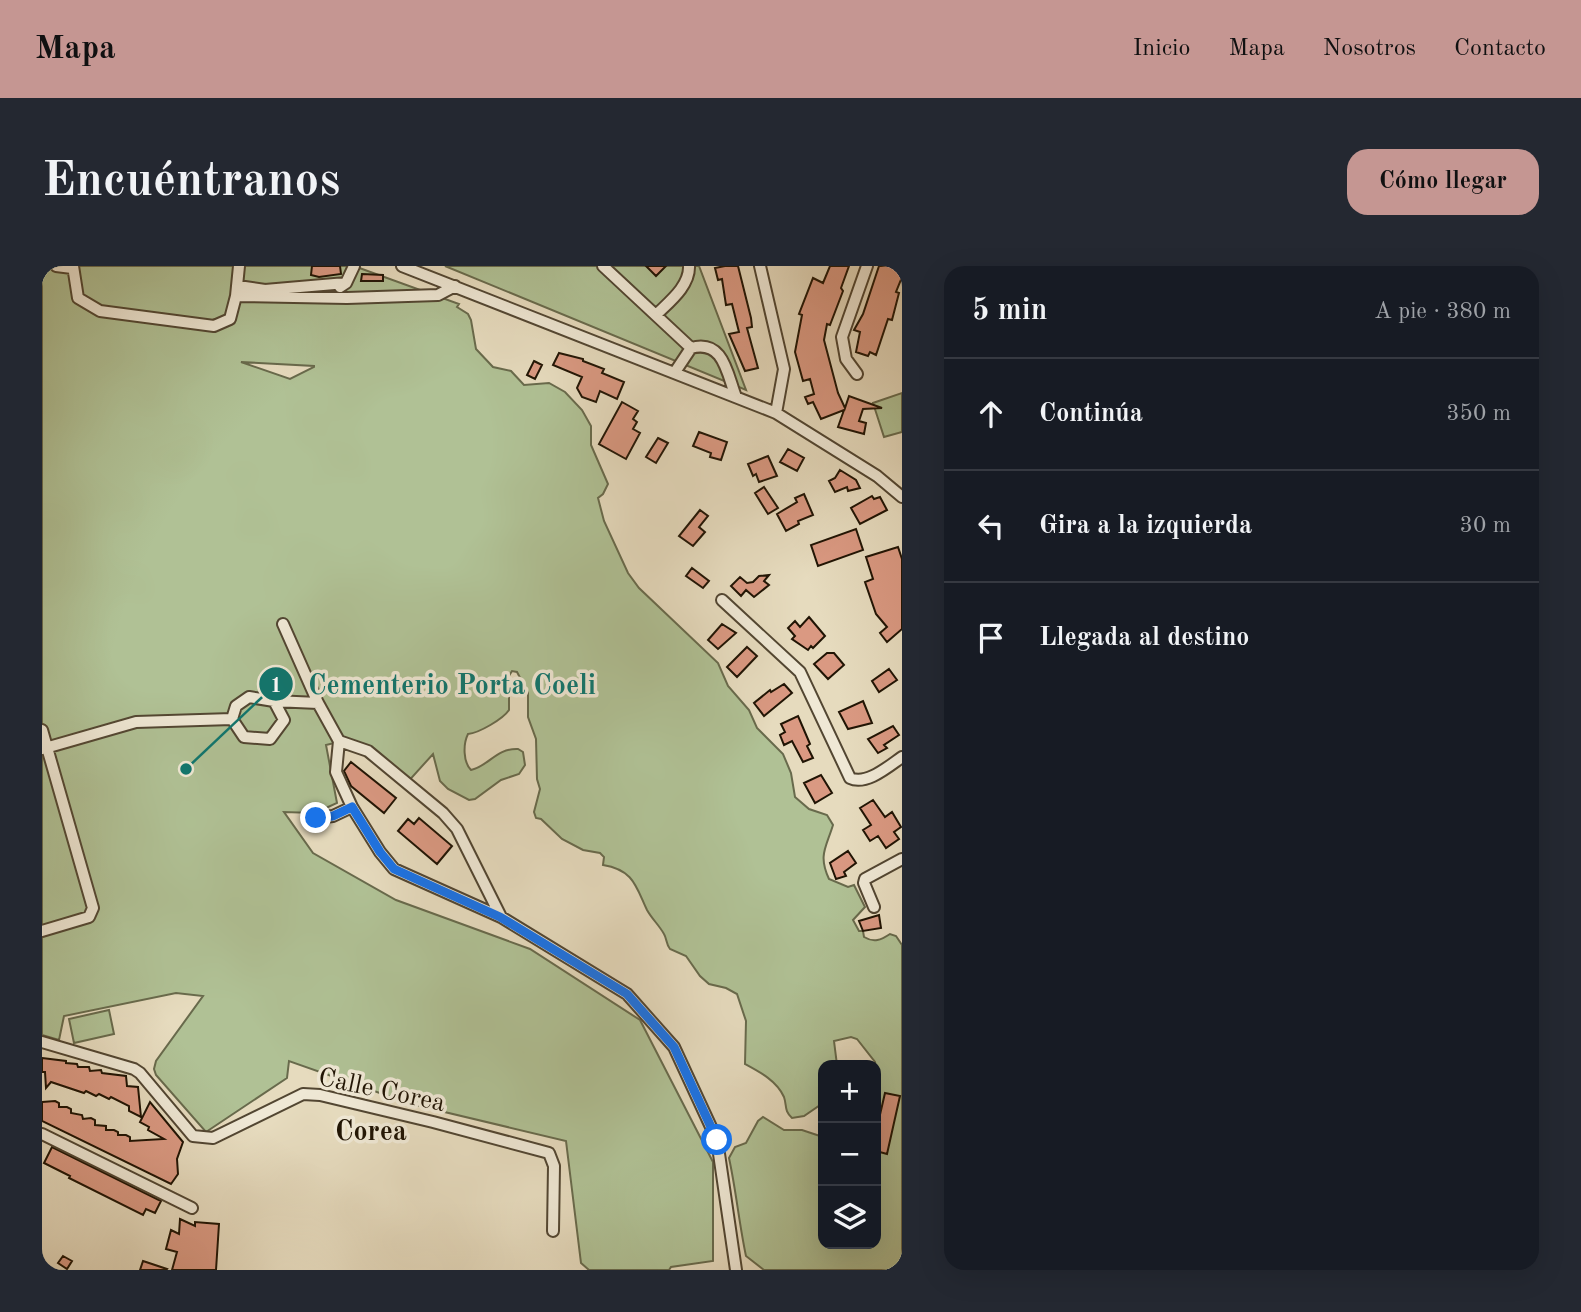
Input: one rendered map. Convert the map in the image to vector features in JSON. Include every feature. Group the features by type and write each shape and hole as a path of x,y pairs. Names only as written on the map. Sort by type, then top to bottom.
{"street":[{"path":"56,266 73,267 78,298 100,311 214,326 230,318 237,291 239,266"},
{"path":"327,298 346,283 354,266"},
{"path":"402,266 775,413 900,491"},
{"path":"603,266 691,348"},
{"path":"656,316 684,285 690,272 689,266"},
{"path":"760,266 784,369 775,413"},
{"path":"857,374 846,359 842,337 867,266"},
{"path":"237,291 346,283"},
{"path":"237,291 327,298 438,295 455,286"},
{"path":"675,372 691,348 706,346 715,349 721,357 736,397"},
{"path":"722,600 800,672 850,778 864,780 900,763"},
{"path":"284,624 318,703 339,741 336,772 352,807 394,869 500,917 627,994 674,1047 717,1140 736,1270"},
{"path":"232,719 236,706 249,697 318,703"},
{"path":"232,719 244,737 270,739 284,720 274,701"},
{"path":"44,748 136,722 232,719"},
{"path":"42,730 44,748 93,908 89,917 42,931"},
{"path":"339,741 368,751 443,813 457,829 500,917"},
{"path":"316,818 333,816 352,807"},
{"path":"874,907 863,883 865,879 902,859"},
{"name":"Calle Corea","path":"42,1042 134,1069 192,1136 213,1138 303,1094 320,1095 433,1122 549,1153 555,1166 553,1231"},
{"path":"42,1134 192,1208"}],"green space":[{"path":"42,266 354,266 459,304 457,307 468,314 471,320 476,349 493,367 511,371 524,385 549,383 565,392 582,410 591,426 591,445 608,484 598,498 604,521 628,573 639,588 718,663 728,686 749,710 757,728 783,754 791,773 795,797 809,809 827,815 833,825 824,852 824,864 829,879 848,887 854,885 865,907 853,920 859,931 863,931 864,937 874,940 890,934 896,936 902,945 902,1270 764,1270 746,1256 729,1158 735,1147 746,1143 763,1117 784,1130 802,1130 818,1135 818,1249 881,1249 881,1060 873,1060 857,1039 851,1037 834,1041 836,1060 818,1060 818,1106 804,1116 792,1118 789,1115 784,1097 777,1086 745,1064 746,1021 737,994 709,984 686,956 670,949 664,934 628,875 603,865 604,857 600,853 583,850 562,839 541,819 536,818 534,812 540,789 537,779 536,739 528,717 528,693 517,672 512,671 502,687 509,697 509,710 490,725 468,734 465,753 471,770 504,751 518,749 523,752 525,765 519,774 501,780 475,799 469,800 448,789 440,781 433,754 406,784 350,739 326,745 337,803 315,813 284,812 313,853 396,900 530,949 640,1020 713,1162 713,1261 671,1267 669,1270 589,1270 581,1263 566,1141 411,1104 289,1061 287,1078 206,1132 156,1075 154,1069 156,1061 203,996 176,993 64,1016 59,1040 42,1035","holes":["241,362 314,366 290,379"]},
{"path":"445,266 699,266 746,390"},
{"path":"902,393 902,432 884,437 873,403"},
{"path":"109,1010 114,1034 74,1043 69,1019"}],"building":[{"path":"312,266 340,266 341,274 319,277 311,275"},
{"path":"646,266 666,266 656,276"},
{"path":"738,266 751,318 752,327 747,328 758,368 745,371 729,334 739,332 732,304 726,305 722,279 718,280 715,268"},
{"path":"830,266 849,266 841,288 843,291 830,325 827,324 824,340 838,393 845,408 849,396 882,408 863,409 859,421 866,423 864,434 838,427 844,410 821,419 813,402 808,404 805,397 814,394 810,379 803,381 795,352 802,315 799,314 813,278 823,283"},
{"path":"879,266 902,266 902,277 896,292 899,293 892,320 888,319 876,355 870,352 868,356 856,352 860,332 854,330 863,314"},
{"path":"362,274 383,275 383,281 361,281"},
{"path":"559,353 583,359 604,369 602,373 624,382 617,399 600,391 596,402 582,397 577,388 582,377 553,365"},
{"path":"534,361 542,365 535,379 527,375"},
{"path":"622,402 638,411 633,419 637,422 633,429 640,433 626,459 599,444"},
{"path":"699,432 727,442 721,460 710,457 711,453 693,446"},
{"path":"658,438 668,443 656,463 646,457"},
{"path":"788,449 804,458 797,471 780,462"},
{"path":"768,456 777,476 759,482 748,464"},
{"path":"840,470 856,480 860,488 848,491 847,487 835,492 829,481 835,478"},
{"path":"764,487 778,508 768,514 755,493"},
{"path":"804,494 813,515 798,521 799,524 786,531 777,514 797,502 795,498"},
{"path":"872,496 874,499 880,497 887,510 860,524 851,508"},
{"path":"700,510 708,516 699,527 705,532 693,546 679,536"},
{"path":"856,529 863,550 818,566 811,545"},
{"path":"898,547 902,559 902,629 887,642 880,633 887,627 876,614 865,582 873,579 866,557"},
{"path":"692,568 709,581 703,588 686,576"},
{"path":"769,575 764,581 769,585 754,597 746,590 741,596 731,586 740,577 747,583 753,582 759,576"},
{"path":"809,617 825,636 808,650 792,639 795,636 788,628 795,621 800,627"},
{"path":"722,624 736,633 718,649 708,640"},
{"path":"747,647 757,656 737,677 727,667"},
{"path":"827,653 834,653 844,665 828,679 814,664"},
{"path":"889,669 897,680 879,692 872,681"},
{"path":"784,684 792,693 764,716 754,703 770,690 771,692"},
{"path":"863,701 872,723 848,729 839,712"},
{"path":"798,716 813,758 803,762 792,741 784,745 780,735 785,732 781,724"},
{"path":"893,726 899,735 884,745 887,748 878,753 868,739"},
{"path":"351,762 396,798 384,813 351,786 344,771"},
{"path":"821,775 832,793 815,803 804,783"},
{"path":"873,800 885,817 892,812 901,827 894,832 899,839 886,848 878,836 870,841 863,830 871,825 860,808"},
{"path":"419,818 452,846 437,864 398,831 408,819 414,824"},
{"path":"848,851 856,863 844,872 846,876 836,879 830,863"},
{"path":"879,915 881,928 863,931 859,921"},
{"path":"42,1058 89,1067 90,1071 101,1070 102,1073 126,1076 127,1086 138,1087 141,1117 129,1111 129,1106 111,1097 109,1099 99,1094 96,1096 86,1091 84,1093 51,1082 46,1088"},
{"path":"885,1093 900,1096 887,1154 881,1152 881,1110"},
{"path":"42,1102 59,1103 59,1107 71,1109 71,1113 82,1115 83,1119 95,1120 95,1125 106,1126 106,1130 114,1130 118,1135 130,1137 130,1141 164,1139 140,1122 150,1102 183,1142 177,1159 178,1174 171,1184 42,1121"},
{"path":"52,1147 161,1201 155,1213 146,1209 143,1215 44,1163"},
{"path":"180,1219 195,1226 195,1222 219,1224 216,1270 172,1270 177,1252 166,1249 171,1230 179,1234"},
{"path":"63,1256 72,1261 67,1269 58,1263"},
{"path":"143,1261 167,1269 140,1270"}],"place":[{"name":"Cementerio Porta Coeli","path":"186,769"}],"district":[{"name":"Corea","path":"371,1130"}],"route":[{"path":"316,818 333,816 352,807 367,833 394,869 500,917 627,994 674,1047 717,1140"}]}
